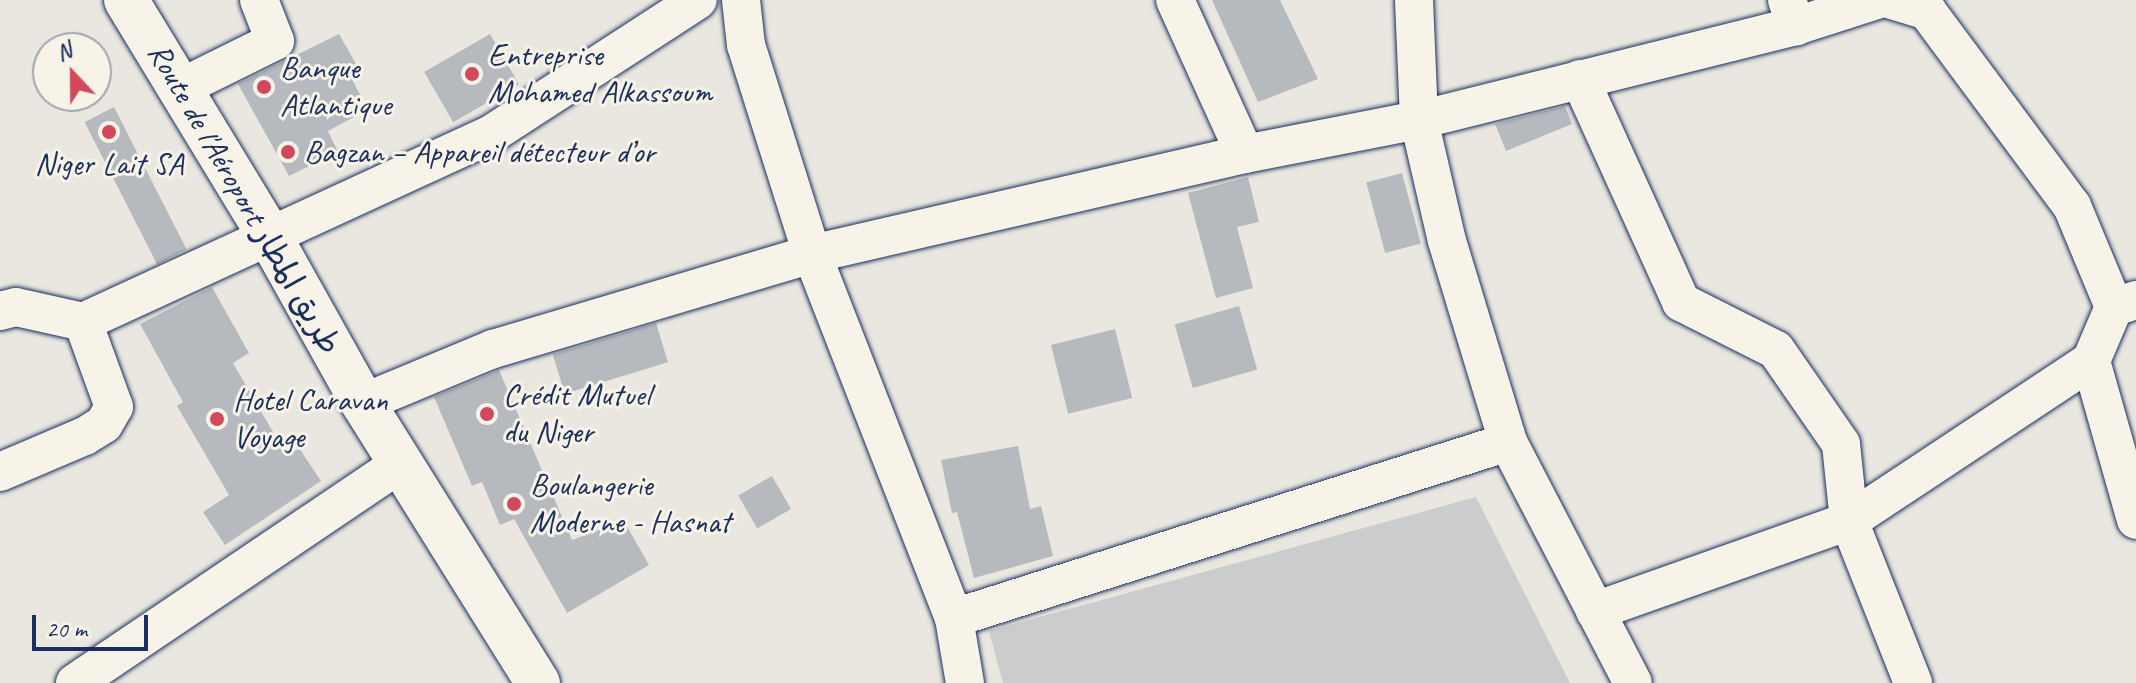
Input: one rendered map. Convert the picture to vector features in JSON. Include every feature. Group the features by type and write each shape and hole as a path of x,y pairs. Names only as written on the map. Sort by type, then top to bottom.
{"main road":[{"name":"Route de l'Aéroport طريق المطار","path":"126,0 269,235 363,403 538,683"}],"street":[{"path":"180,88 275,41 259,0"},
{"path":"0,311 16,307 83,322 493,133 698,0"},
{"path":"741,0 746,45 812,254 954,618 965,683"},
{"path":"1175,0 1245,154"},
{"path":"1414,0 1419,120 1447,241 1508,442 1633,683"},
{"path":"363,403 493,349 812,254 1245,154 1419,120 1580,79 1792,13 1877,0"},
{"path":"1595,611 1849,521 2091,361 2125,304 2072,206 1927,11 1892,0"},
{"path":"1580,79 1681,302 1776,350 1841,444 1849,521 1913,683"},
{"path":"0,472 85,436 104,424 114,407 83,322"},
{"path":"2091,361 2134,504"},
{"path":"954,618 1508,442"},
{"path":"79,682 400,464"}],"shaded area":[{"path":"1476,497 1570,683 1003,683 989,631"}],"building":[{"path":"1212,0 1280,0 1318,79 1258,102"},
{"path":"339,34 360,71 350,76 362,98 348,106 354,117 328,131 338,152 289,176 238,84"},
{"path":"490,34 519,84 453,122 424,72"},
{"path":"1565,106 1572,124 1506,151 1495,124"},
{"path":"114,107 187,250 157,265 85,122 104,112 112,112"},
{"path":"1402,173 1421,244 1385,253 1366,183"},
{"path":"1248,177 1259,222 1237,227 1253,288 1216,298 1188,193"},
{"path":"212,287 249,353 233,363 287,456 299,448 321,481 225,545 203,512 229,495 177,406 183,402 140,324"},
{"path":"1239,306 1257,369 1193,388 1175,324"},
{"path":"656,323 668,362 565,394 553,355"},
{"path":"1115,329 1132,398 1068,414 1051,345"},
{"path":"499,370 572,540 624,521 649,565 567,613 514,519 500,525 482,482 472,486 434,397"},
{"path":"1018,446 1030,509 1041,506 1053,556 974,578 957,512 952,513 941,460"},
{"path":"772,476 791,509 757,528 738,495"}],"place":[{"name":"Entreprise Mohamed Alkassoum","path":"472,74"},
{"name":"Banque Atlantique","path":"264,87"},
{"name":"Niger Lait SA","path":"109,132"},
{"name":"Bagzan – Appareil détecteur d’or","path":"288,152"},
{"name":"Crédit Mutuel du Niger","path":"487,414"},
{"name":"Hotel Caravan Voyage","path":"217,419"},
{"name":"Boulangerie Moderne - Hasnat","path":"514,504"}]}
